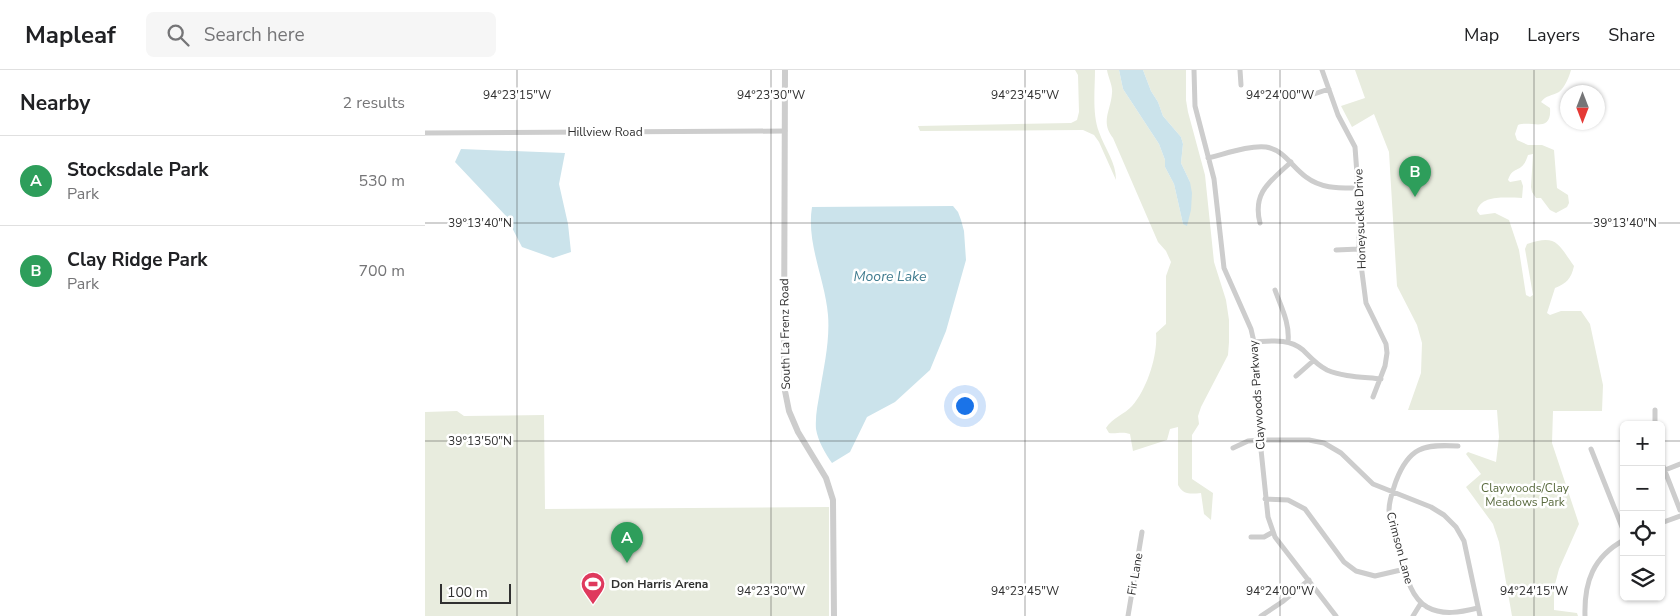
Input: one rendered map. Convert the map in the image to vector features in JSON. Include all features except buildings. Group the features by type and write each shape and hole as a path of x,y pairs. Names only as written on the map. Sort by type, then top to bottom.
{"street":[{"name":"South La Frenz Road","path":"785,70 785,391 786,401 793,421 821,468 830,488 833,512 834,616"},
{"name":"Claywoods Parkway","path":"1194,70 1195,106 1214,179 1224,268 1251,329 1254,342 1267,517 1273,532 1336,616"},
{"path":"1240,70 1241,85"},
{"name":"Honeysuckle Drive","path":"1322,70 1338,115 1355,147 1359,188 1359,249 1366,302 1386,344 1387,353 1381,379 1373,397"},
{"path":"1308,96 1329,89"},
{"name":"Hillview Road","path":"425,133 785,130"},
{"path":"1209,158 1257,147 1267,147 1277,151 1304,176 1315,182 1330,188 1359,188"},
{"path":"1260,223 1257,212 1260,196 1264,188 1291,162"},
{"path":"1336,250 1359,249"},
{"path":"1275,290 1289,331 1288,342"},
{"path":"1254,342 1283,340 1303,350 1313,361 1327,370 1381,379"},
{"path":"1295,376 1313,361"},
{"path":"1655,410 1655,421"},
{"path":"1233,448 1248,441 1260,440 1309,440 1324,443 1341,454 1373,484 1437,510 1456,527 1467,550 1479,616"},
{"name":"Crimson Lane","path":"1421,603 1413,593 1405,569 1390,515 1390,500 1401,468 1414,452 1435,445 1458,446"},
{"path":"1591,449 1620,522"},
{"path":"1680,464 1665,470 1680,510"},
{"path":"1265,499 1288,500 1305,509 1344,562 1356,571 1375,576 1405,569"},
{"path":"1665,522 1680,516"},
{"name":"Fir Lane","path":"1128,616 1142,532"},
{"path":"1251,537 1264,536 1273,532"},
{"path":"1585,616 1584,603 1592,572 1599,558 1612,546 1620,542"},
{"path":"1261,616 1309,580"},
{"path":"1413,616 1421,603 1433,611 1445,613 1478,608"}],"green space":[{"path":"1075,70 1095,70 1095,117 1101,138 1116,173 1116,180 1099,142 1094,135 1083,130 920,131 918,126 1071,123 1077,120 1079,112 1078,75"},
{"path":"1107,70 1119,70 1123,89 1159,144 1165,160 1165,167 1174,184 1183,224 1190,182 1181,163 1183,144 1181,137 1163,116 1143,70 1186,70 1188,112 1205,175 1214,262 1226,300 1229,320 1228,355 1201,407 1198,416 1199,424 1192,435 1192,479 1213,493 1211,520 1204,514 1201,493 1191,494 1182,491 1178,485 1178,427 1170,429 1167,440 1133,451 1130,434 1109,433 1106,428 1132,406 1147,381 1155,351 1156,333 1166,324 1166,276 1171,262 1166,251 1158,242 1107,127 1112,90"},
{"name":"Claywoods/Clay Meadows Park","path":"1355,70 1571,70 1567,82 1565,85 1560,85 1560,91 1541,102 1550,108 1548,121 1540,124 1518,125 1515,134 1517,140 1528,145 1542,145 1554,150 1557,188 1568,195 1569,203 1567,207 1556,213 1550,210 1541,198 1536,198 1532,192 1533,154 1528,155 1523,165 1512,172 1508,180 1510,182 1521,180 1523,186 1522,198 1489,199 1477,211 1480,215 1495,213 1509,220 1519,250 1526,295 1530,297 1533,295 1525,249 1527,244 1545,240 1556,243 1560,247 1574,266 1568,280 1555,288 1547,313 1550,315 1561,311 1581,311 1590,324 1603,385 1602,411 1553,411 1552,443 1579,524 1559,569 1554,588 1554,610 1577,613 1578,616 1512,616 1499,542 1493,524 1466,487 1481,474 1466,454 1468,452 1496,462 1499,437 1497,410 1408,410 1421,373 1422,343 1417,325 1397,286 1389,152 1374,114 1352,127 1341,106 1365,98"},
{"path":"457,411 464,416 544,415 545,509 829,507 829,616 425,616 425,412"}],"water":[{"path":"1119,70 1143,70 1163,116 1181,137 1183,144 1181,163 1190,182 1192,193 1191,210 1187,226 1183,224 1174,184 1165,167 1165,160 1159,144 1123,89"},
{"path":"461,149 565,153 559,184 568,224 571,252 553,258 522,247 506,216 455,162"},
{"name":"Moore Lake","path":"953,206 958,212 964,231 966,260 946,331 930,370 895,402 867,417 850,452 832,463 822,447 816,429 816,414 828,334 828,315 814,248 811,220 812,207"}],"place":[{"name":"Clay Ridge Park","path":"1415,197"},
{"name":"Stocksdale Park","path":"627,563"},
{"name":"Don Harris Arena","path":"593,605"}]}
